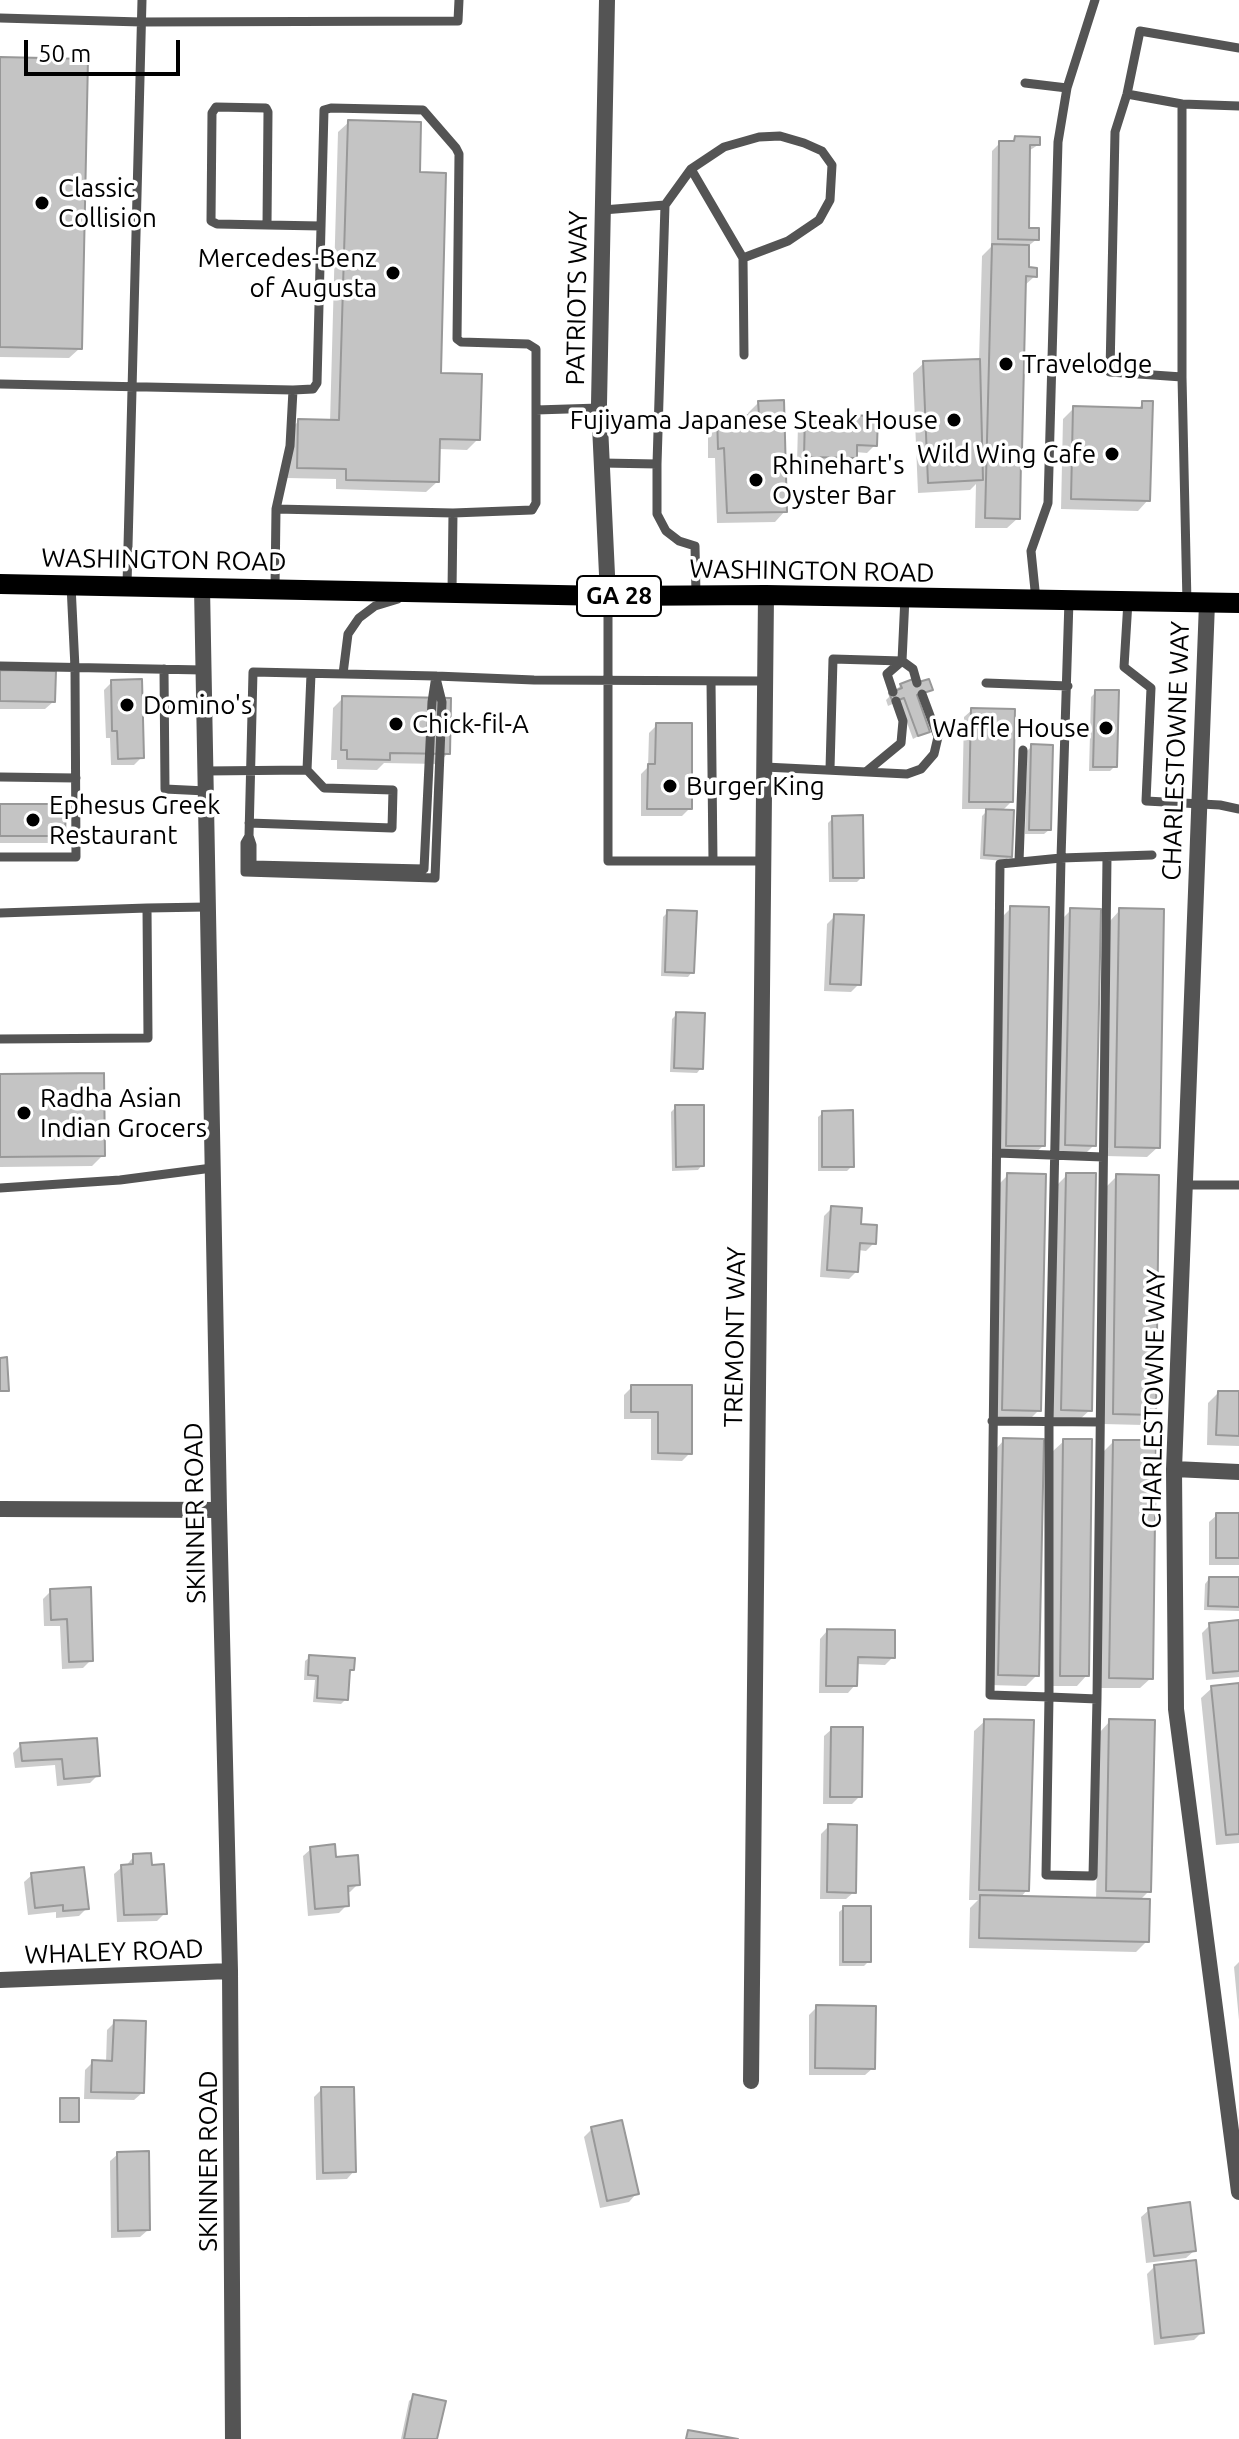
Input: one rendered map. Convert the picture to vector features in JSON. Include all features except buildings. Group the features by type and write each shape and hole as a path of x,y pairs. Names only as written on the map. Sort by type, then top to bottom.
{"main road":[{"name":"WASHINGTON ROAD","path":"0,584 608,596 766,595 1239,603"}],"street":[{"name":"PATRIOTS WAY","path":"607,0 599,408 608,596"},
{"name":"SKINNER ROAD","path":"202,587 230,1971 233,2439"},
{"name":"TREMONT WAY","path":"751,2081 766,595"},
{"name":"CHARLESTOWNE WAY","path":"1197,603 1197,804 1174,1469 1176,1709 1239,2192"},
{"path":"1174,1469 1239,1472"},
{"path":"0,1509 219,1510"},
{"name":"WHALEY ROAD","path":"0,1980 230,1971"}],"lane":[{"path":"127,585 142,0"},
{"path":"0,18 141,22 458,21 459,0"},
{"path":"1036,600 1031,551 1048,503 1058,142 1067,88 1095,0"},
{"path":"1182,377 1110,372 1115,132 1127,94 1140,31 1239,48"},
{"path":"1025,83 1067,88"},
{"path":"1127,94 1182,104 1239,106"},
{"path":"1182,104 1182,377 1197,603"},
{"path":"267,225 268,112 266,108 216,107 212,113 211,221 217,224 267,225 321,226"},
{"path":"0,384 313,389 317,383 324,110 423,110 459,154 457,339 461,342 528,344 536,349 536,503 532,510 453,513 276,509"},
{"path":"696,595 695,546 679,541 666,531 657,514 665,205 691,169 724,147 759,137 780,136 822,151 832,165 830,200 819,220 788,241 743,258"},
{"path":"691,169 743,258 744,355"},
{"path":"603,210 665,205"},
{"path":"275,588 276,509 290,446 293,390"},
{"path":"536,410 599,408"},
{"path":"602,463 657,464"},
{"path":"343,674 348,634 359,618 375,606 396,599 447,592 453,513"},
{"path":"0,857 76,857 75,668 71,585"},
{"path":"608,596 608,861 764,861"},
{"path":"867,771 901,743 903,721 887,674 902,661 905,597"},
{"path":"1069,600 1049,1422 1046,1875 1093,1876 1107,857"},
{"path":"1128,601 1124,667 1151,688 1146,801 1239,809"},
{"path":"830,769 833,659 902,661 913,669 917,683"},
{"path":"0,666 203,670"},
{"path":"164,669 165,789 206,791"},
{"path":"436,676 424,869 252,865 249,823 253,672 766,681"},
{"path":"249,823 392,828 393,790 324,788 307,770 311,674"},
{"path":"711,681 713,861"},
{"path":"986,683 1068,686"},
{"path":"765,767 907,774 921,769 934,754 938,737 922,694"},
{"path":"1019,862 1023,750"},
{"path":"205,771 307,770"},
{"path":"0,777 76,778"},
{"path":"1097,1699 990,1695 1000,864 1152,855"},
{"path":"0,913 207,907"},
{"path":"0,1039 148,1038 147,908"},
{"path":"997,1153 1103,1157"},
{"path":"0,1188 120,1180 212,1168"},
{"path":"1184,1185 1239,1185"},
{"path":"992,1421 1100,1422"}],"place":[{"name":"Classic Collision","path":"42,203"},
{"name":"Mercedes-Benz of Augusta","path":"393,273"},
{"name":"Travelodge","path":"1006,364"},
{"name":"Fujiyama Japanese Steak House","path":"954,420"},
{"name":"Wild Wing Cafe","path":"1112,454"},
{"name":"Rhinehart's Oyster Bar","path":"756,480"},
{"name":"Domino's","path":"127,705"},
{"name":"Chick-fil-A","path":"396,724"},
{"name":"Waffle House","path":"1106,728"},
{"name":"Burger King","path":"670,786"},
{"name":"Ephesus Greek Restaurant","path":"33,820"},
{"name":"Radha Asian Indian Grocers","path":"24,1113"}]}
